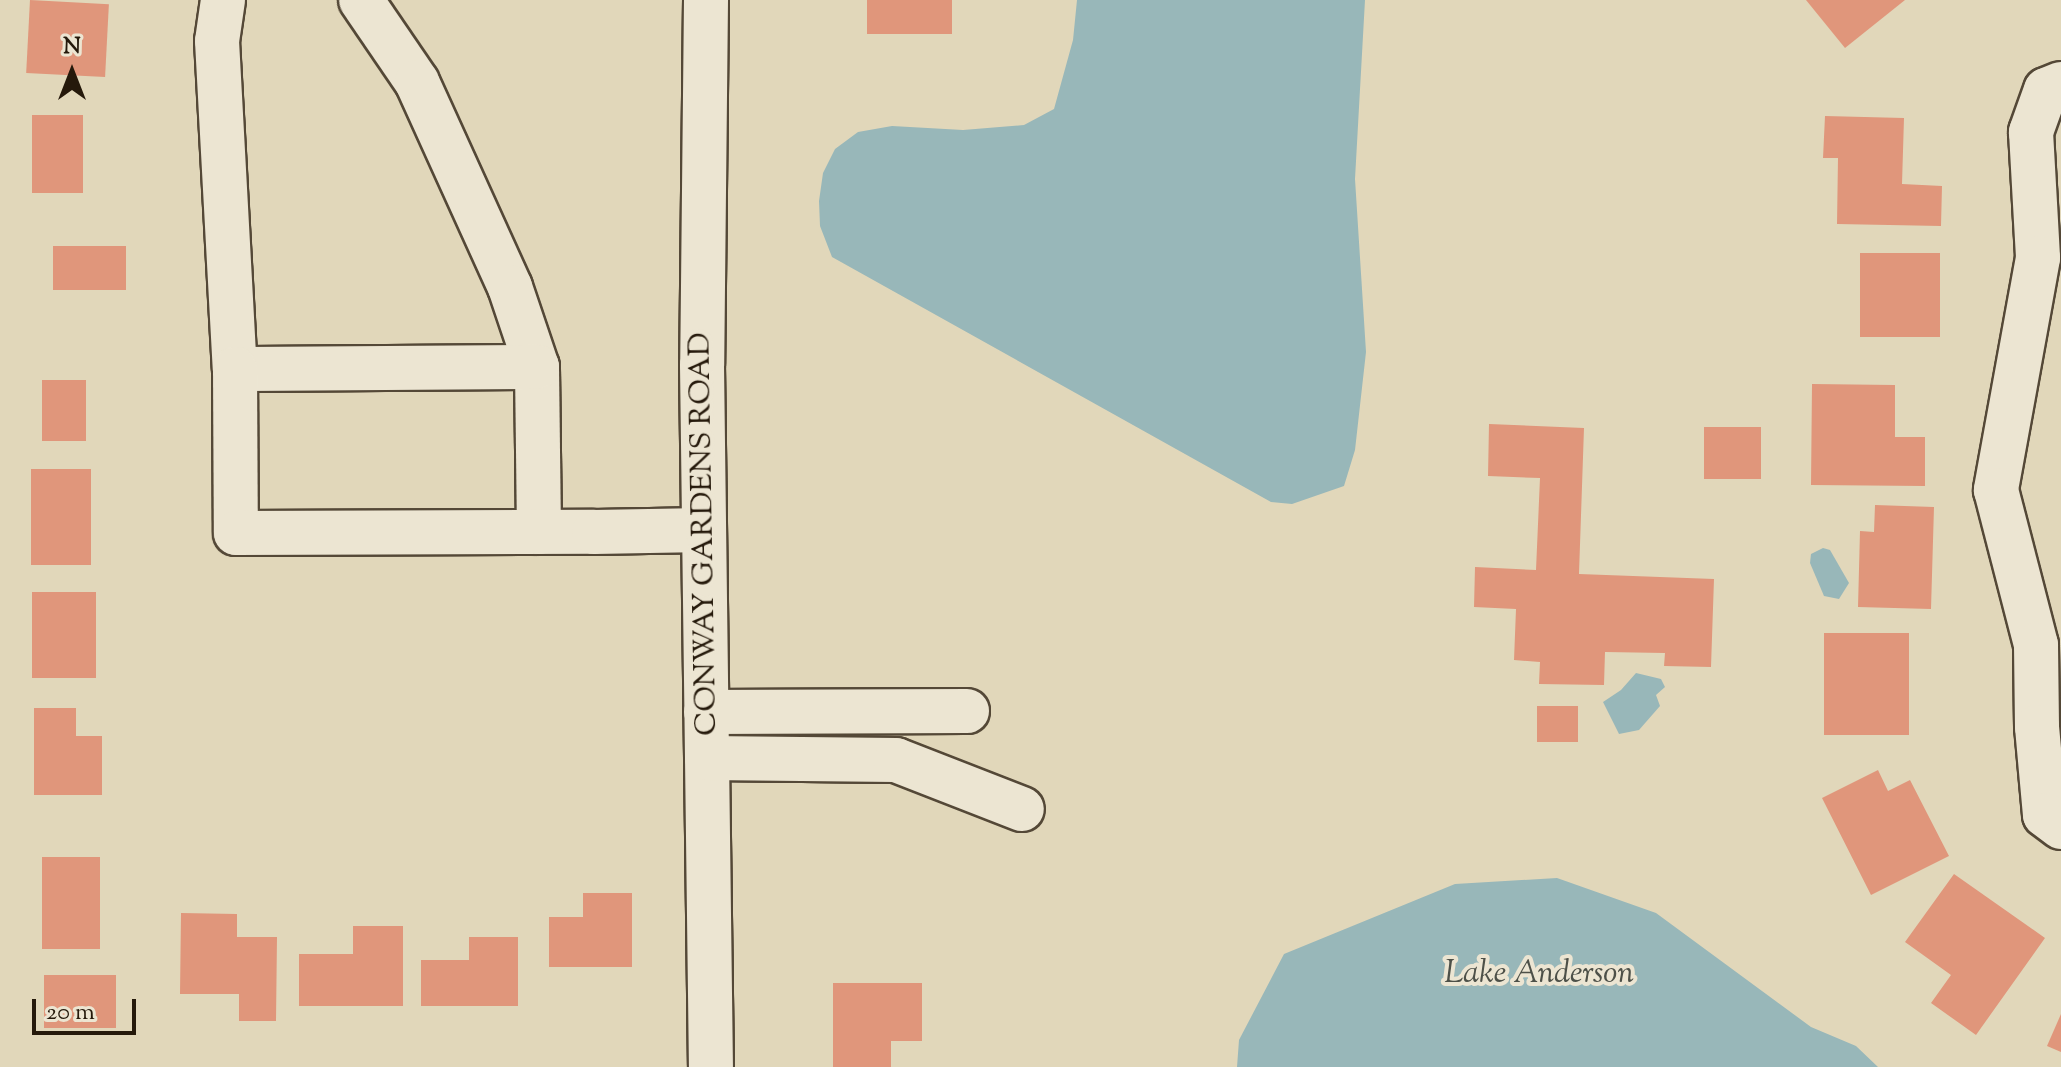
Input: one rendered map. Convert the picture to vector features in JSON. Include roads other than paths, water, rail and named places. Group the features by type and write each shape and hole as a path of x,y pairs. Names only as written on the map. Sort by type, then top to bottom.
{"street":[{"path":"223,0 217,41 235,369 236,533 704,530"},
{"path":"361,0 417,82 510,287 537,367 539,532"},
{"name":"CONWAY GARDENS ROAD","path":"706,0 704,530 711,1067"},
{"path":"2061,84 2046,90 2031,132 2038,258 1996,490 2036,645 2037,727 2045,815 2061,827"},
{"path":"235,369 537,367"},
{"path":"706,712 967,711"},
{"path":"707,758 896,760 1022,809"}],"water":[{"path":"1077,0 1365,0 1355,179 1366,352 1355,450 1344,486 1292,504 1271,502 832,257 820,226 819,201 823,173 835,149 858,132 892,126 963,130 1024,125 1054,109 1073,40"},
{"path":"1823,548 1830,550 1849,583 1839,599 1824,596 1810,563 1811,554"},
{"path":"1636,673 1661,679 1665,687 1656,695 1660,706 1639,730 1619,734 1603,702 1621,690"},
{"name":"Lake Anderson","path":"1557,878 1656,913 1811,1027 1856,1046 1878,1067 1237,1067 1239,1040 1284,954 1455,884"}]}
